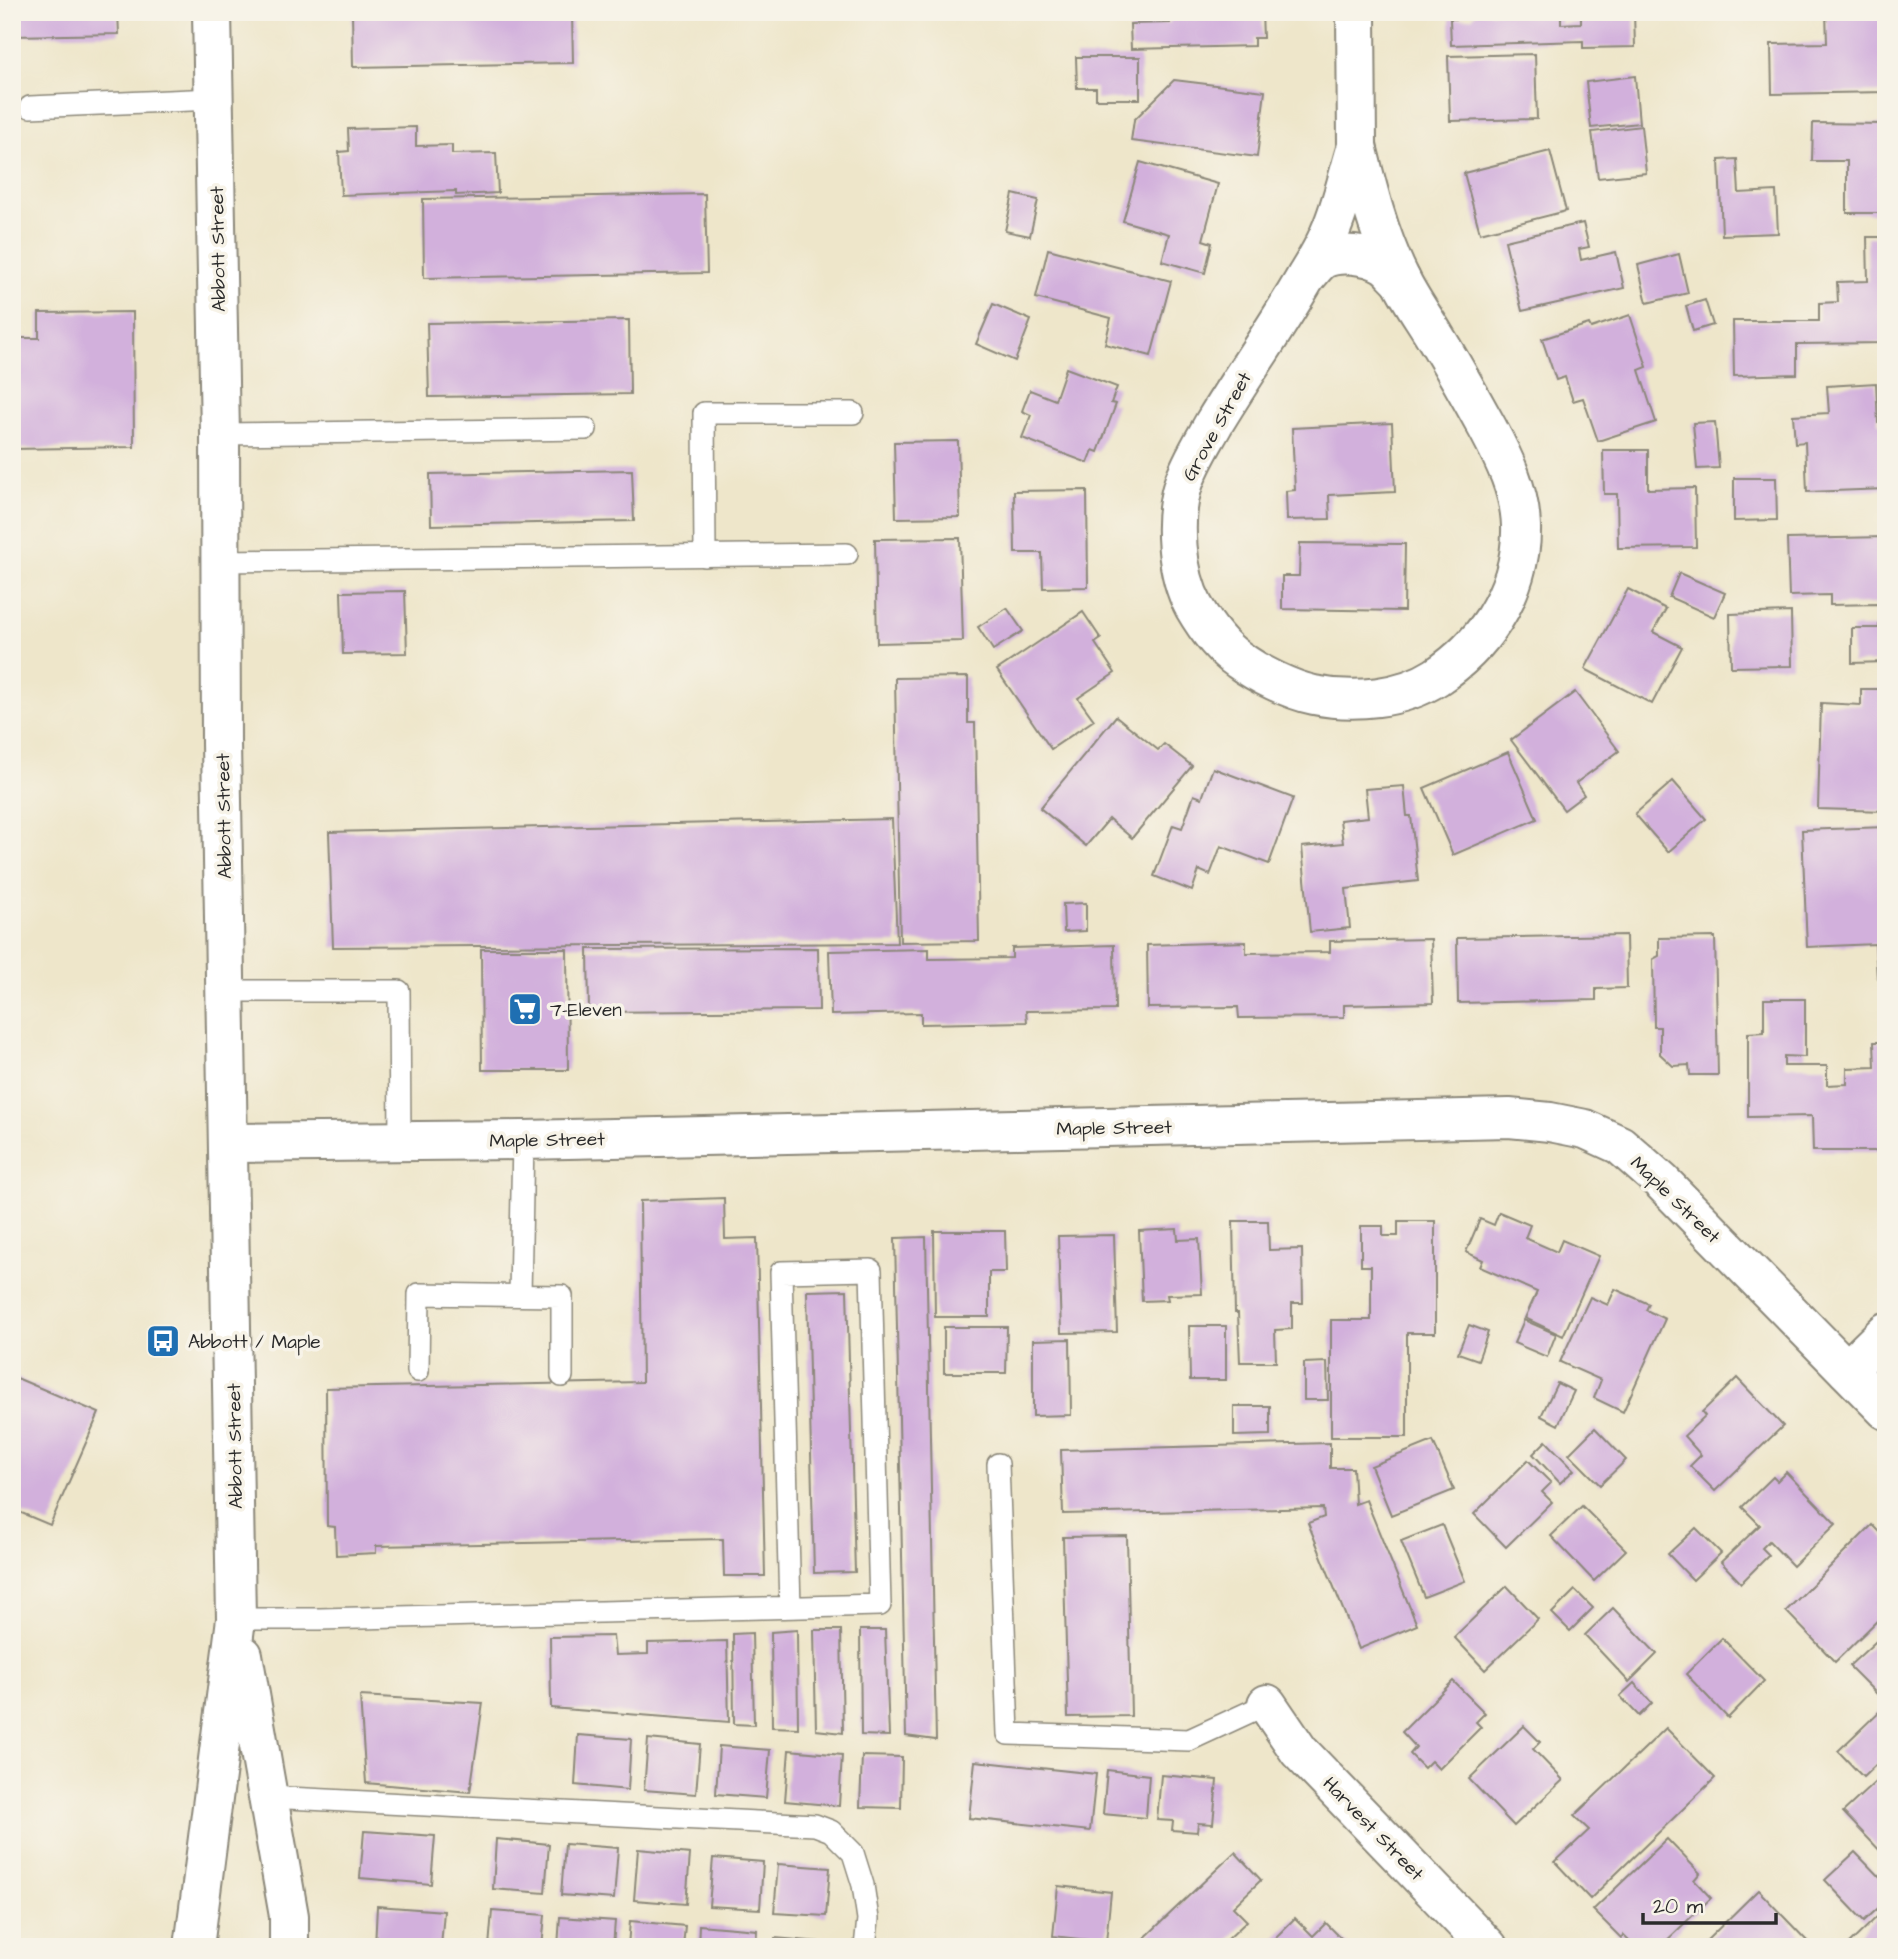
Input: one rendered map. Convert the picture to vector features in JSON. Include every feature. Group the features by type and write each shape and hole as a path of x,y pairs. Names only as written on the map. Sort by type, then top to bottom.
{"street":[{"name":"Abbott Street","path":"194,1947 236,1619 212,12"},
{"name":"Grove Street","path":"1356,12 1357,146 1380,232 1401,280 1460,378 1506,463 1519,503 1521,529 1513,580 1501,607 1485,633 1462,658 1433,679 1395,695 1352,699 1312,695 1275,681 1238,659 1209,631 1192,603 1181,566 1176,536 1177,509 1197,452 1306,277 1330,232 1357,146"},
{"path":"1306,277 1321,260 1334,256 1350,256 1366,257 1384,264 1401,280"},
{"name":"Maple Street","path":"229,1143 523,1140 1509,1118 1550,1122 1585,1129 1620,1145 1662,1182 1886,1410"},
{"path":"1847,1370 1886,1332"},
{"name":"Abbott Street","path":"236,1619 289,1916 289,1947"},
{"name":"Harvest Street","path":"1267,1704 1299,1751 1488,1947"}],"lane":[{"path":"30,107 214,99"},
{"path":"705,556 704,413 853,413"},
{"path":"220,434 586,429"},
{"path":"220,561 847,554"},
{"path":"226,991 399,991 400,1141"},
{"path":"520,1295 523,1140"},
{"path":"236,1619 320,1619 880,1605 871,1270 781,1272 790,1607"},
{"path":"418,1371 419,1294 562,1296 562,1376"},
{"path":"998,1464 1008,1734 1189,1740 1267,1704"},
{"path":"268,1797 815,1825 831,1831 853,1853 863,1885 868,1919 864,1947"}],"building":[{"path":"12,12 118,12 119,34 12,36"},
{"path":"352,12 572,12 573,63 353,67"},
{"path":"1170,12 1262,12 1263,38 1254,38 1254,46 1131,49 1130,24 1170,23"},
{"path":"1477,12 1561,12 1561,24 1581,23 1581,12 1634,12 1635,47 1583,48 1583,41 1451,45 1450,19 1472,18"},
{"path":"1826,12 1886,12 1886,92 1772,94 1771,44 1827,43"},
{"path":"1535,54 1537,119 1450,121 1448,56"},
{"path":"1076,57 1140,57 1140,99 1096,99 1096,88 1077,88"},
{"path":"1635,76 1639,123 1591,128 1586,82"},
{"path":"1174,80 1265,91 1257,157 1131,141 1134,120"},
{"path":"1813,123 1886,124 1886,213 1847,213 1847,161 1812,161"},
{"path":"1641,126 1646,173 1598,178 1592,132"},
{"path":"416,127 416,146 452,145 452,154 496,153 498,193 456,195 456,191 341,195 339,152 349,151 348,129"},
{"path":"1550,151 1566,211 1480,233 1464,173"},
{"path":"1737,159 1739,193 1776,191 1778,233 1722,235 1719,160"},
{"path":"1140,162 1218,184 1203,240 1212,243 1205,273 1162,261 1169,234 1123,221"},
{"path":"705,194 707,273 424,278 423,199"},
{"path":"1013,194 1038,200 1030,236 1005,231"},
{"path":"1583,223 1589,247 1579,249 1581,260 1616,252 1624,288 1522,311 1505,241"},
{"path":"1867,237 1886,237 1886,343 1797,344 1797,374 1734,376 1733,321 1819,321 1819,303 1838,302 1837,282 1868,281"},
{"path":"1048,249 1171,281 1151,356 1105,344 1111,318 1036,298"},
{"path":"1679,254 1688,293 1647,303 1638,265"},
{"path":"1705,300 1713,325 1693,331 1686,306"},
{"path":"993,304 1031,320 1015,361 976,344"},
{"path":"133,312 134,447 12,449 12,338 39,338 39,313"},
{"path":"1630,315 1647,367 1639,370 1656,422 1598,441 1583,398 1573,401 1565,377 1556,380 1542,339 1589,324 1591,328"},
{"path":"629,320 630,394 429,397 427,323"},
{"path":"1066,368 1117,387 1111,403 1116,404 1098,452 1093,450 1088,463 1022,438 1031,415 1022,411 1030,390 1055,400"},
{"path":"1876,383 1878,423 1886,423 1886,489 1807,492 1805,442 1795,443 1793,415 1829,413 1827,386"},
{"path":"1715,422 1719,468 1697,469 1693,423"},
{"path":"1392,423 1395,492 1329,495 1330,519 1287,520 1286,491 1295,490 1292,428"},
{"path":"958,441 960,517 896,518 894,442"},
{"path":"1603,450 1648,450 1648,489 1695,488 1696,547 1618,548 1617,494 1604,494"},
{"path":"632,470 634,521 431,525 430,474"},
{"path":"1734,478 1776,478 1777,520 1734,521"},
{"path":"1087,490 1088,587 1043,588 1042,553 1015,553 1014,491"},
{"path":"1886,537 1886,662 1852,663 1852,628 1879,628 1879,604 1830,605 1830,595 1789,596 1787,539"},
{"path":"960,538 963,641 877,643 875,539"},
{"path":"1300,543 1405,544 1404,611 1282,609 1282,576 1299,576"},
{"path":"1679,573 1725,593 1714,617 1669,597"},
{"path":"1628,589 1666,609 1653,632 1682,647 1652,704 1585,669"},
{"path":"405,591 407,653 343,654 341,592"},
{"path":"1007,608 1023,631 993,650 978,627"},
{"path":"1083,612 1101,639 1095,643 1115,673 1078,698 1094,720 1051,749 997,670"},
{"path":"1791,612 1792,666 1731,667 1730,614"},
{"path":"968,677 968,723 975,723 979,941 900,942 895,678"},
{"path":"1861,689 1886,689 1886,811 1818,809 1821,703 1861,705"},
{"path":"1575,692 1619,751 1576,783 1584,795 1564,810 1511,740"},
{"path":"1116,716 1158,750 1164,744 1192,766 1132,838 1109,819 1086,846 1040,808"},
{"path":"1508,752 1537,819 1453,855 1424,788"},
{"path":"1213,768 1293,798 1269,864 1221,846 1210,875 1199,870 1192,891 1154,876 1173,825 1182,828 1194,795 1202,798"},
{"path":"1673,781 1706,819 1668,852 1635,814"},
{"path":"1404,786 1407,816 1411,816 1418,881 1346,889 1350,928 1310,932 1302,847 1343,843 1340,820 1368,817 1365,789"},
{"path":"892,819 897,943 333,947 329,832"},
{"path":"1886,827 1886,978 1877,978 1875,944 1807,947 1802,830"},
{"path":"1086,903 1086,931 1064,932 1063,904"},
{"path":"1626,935 1627,988 1596,989 1596,1000 1458,1003 1457,938"},
{"path":"1715,937 1718,1075 1690,1075 1689,1065 1673,1066 1660,1054 1660,1027 1654,1027 1653,959 1659,956 1659,938"},
{"path":"1431,939 1433,1003 1344,1005 1344,1017 1239,1018 1238,1007 1148,1008 1147,945 1246,942 1246,953 1330,952 1330,941"},
{"path":"1114,945 1115,1010 1026,1011 1027,1022 921,1024 921,1013 831,1015 829,951 929,949 929,959 1012,958 1012,948"},
{"path":"818,948 819,1010 589,1012 588,949"},
{"name":"7-Eleven","path":"481,949 567,949 568,1070 482,1070"},
{"path":"1764,999 1805,999 1805,1057 1784,1056 1784,1066 1827,1066 1827,1085 1847,1084 1847,1068 1875,1067 1874,1042 1883,1042 1882,1013 1886,1013 1886,1151 1813,1151 1812,1116 1748,1117 1748,1033 1764,1032"},
{"path":"724,1198 725,1239 757,1238 765,1576 724,1576 723,1539 376,1546 376,1553 336,1555 335,1527 327,1526 326,1388 642,1382 640,1201"},
{"path":"1499,1212 1530,1225 1525,1238 1557,1252 1562,1240 1599,1256 1563,1336 1525,1318 1537,1292 1480,1267 1483,1260 1466,1252 1480,1219 1494,1225"},
{"path":"1233,1221 1268,1221 1269,1250 1302,1249 1303,1303 1292,1303 1292,1329 1275,1330 1276,1362 1240,1362 1238,1313 1235,1313"},
{"path":"1398,1221 1435,1221 1435,1333 1407,1333 1407,1437 1331,1437 1331,1320 1371,1320 1371,1266 1361,1266 1361,1226 1383,1226 1383,1236 1398,1236"},
{"path":"1177,1229 1178,1240 1199,1239 1202,1294 1167,1295 1168,1300 1142,1301 1139,1231"},
{"path":"934,1231 1005,1231 1006,1272 989,1272 989,1317 935,1317"},
{"path":"1114,1235 1117,1332 1061,1333 1058,1236"},
{"path":"926,1237 936,1740 906,1736 895,1238"},
{"path":"1615,1289 1649,1304 1646,1310 1665,1319 1623,1412 1594,1398 1601,1380 1560,1362 1590,1297 1608,1305"},
{"path":"847,1290 855,1572 814,1573 807,1291"},
{"path":"1524,1320 1556,1334 1547,1357 1514,1343"},
{"path":"1469,1325 1488,1332 1478,1360 1458,1353"},
{"path":"1189,1326 1226,1326 1226,1380 1190,1380"},
{"path":"944,1327 1007,1327 1006,1373 944,1373"},
{"path":"1070,1339 1071,1415 1033,1416 1033,1340"},
{"path":"1327,1362 1328,1400 1304,1400 1304,1363"},
{"path":"12,1376 99,1413 50,1525 12,1509"},
{"path":"1737,1378 1783,1426 1715,1491 1690,1466 1701,1455 1684,1436 1705,1416 1702,1412"},
{"path":"1557,1383 1574,1391 1558,1425 1541,1416"},
{"path":"1234,1406 1270,1406 1270,1435 1234,1436"},
{"path":"1595,1428 1626,1460 1600,1485 1569,1454"},
{"path":"1433,1441 1454,1490 1391,1515 1371,1466"},
{"path":"1546,1441 1574,1470 1560,1483 1533,1454"},
{"path":"1330,1443 1330,1468 1353,1468 1355,1504 1366,1500 1417,1625 1359,1649 1308,1523 1324,1517 1323,1508 1063,1514 1061,1450"},
{"path":"1528,1460 1551,1483 1542,1492 1552,1502 1506,1547 1474,1514"},
{"path":"1786,1472 1836,1524 1793,1566 1769,1541 1762,1548 1769,1555 1741,1583 1721,1562 1760,1525 1742,1507 1773,1477 1777,1481"},
{"path":"1582,1506 1626,1550 1594,1581 1551,1536"},
{"path":"1442,1525 1465,1581 1424,1597 1401,1541"},
{"path":"1872,1525 1886,1539 1886,1612 1835,1662 1786,1611"},
{"path":"1696,1528 1721,1553 1693,1580 1668,1554"},
{"path":"1127,1536 1131,1716 1068,1717 1063,1537"},
{"path":"1507,1586 1538,1619 1485,1670 1454,1637"},
{"path":"1575,1590 1593,1608 1570,1631 1552,1613"},
{"path":"1613,1608 1657,1654 1629,1682 1585,1635"},
{"path":"797,1630 798,1728 772,1727 771,1632"},
{"path":"814,1630 841,1630 843,1733 816,1730"},
{"path":"860,1630 885,1630 889,1736 861,1735"},
{"path":"1886,1632 1886,1703 1849,1666"},
{"path":"752,1633 754,1725 734,1724 733,1634"},
{"path":"613,1636 615,1655 648,1654 648,1643 727,1641 729,1722 551,1708 550,1637"},
{"path":"1722,1638 1764,1681 1728,1718 1686,1674"},
{"path":"1453,1681 1485,1713 1476,1722 1481,1727 1439,1769 1431,1761 1424,1768 1410,1754 1416,1747 1402,1732"},
{"path":"1634,1683 1652,1703 1639,1716 1620,1696"},
{"path":"360,1696 483,1703 470,1792 366,1783"},
{"path":"1886,1705 1886,1755 1863,1777 1838,1751"},
{"path":"1524,1726 1540,1742 1533,1749 1563,1780 1514,1826 1469,1779"},
{"path":"1666,1728 1715,1778 1590,1899 1555,1862 1589,1830 1574,1816"},
{"path":"578,1735 631,1739 628,1790 575,1785"},
{"path":"648,1739 700,1744 696,1794 644,1790"},
{"path":"719,1746 770,1750 766,1798 716,1794"},
{"path":"789,1750 842,1755 839,1806 785,1801"},
{"path":"862,1756 902,1757 901,1808 860,1807"},
{"path":"975,1761 1096,1774 1090,1831 969,1818"},
{"path":"1107,1770 1149,1775 1146,1818 1103,1814"},
{"path":"1886,1772 1886,1857 1843,1812"},
{"path":"1161,1775 1217,1780 1213,1824 1198,1823 1197,1832 1172,1830 1173,1821 1157,1820"},
{"path":"364,1831 435,1836 431,1884 360,1878"},
{"path":"496,1839 549,1844 545,1893 493,1889"},
{"path":"1667,1839 1700,1873 1694,1880 1711,1898 1660,1947 1635,1947 1623,1935 1621,1938 1593,1910"},
{"path":"565,1844 618,1848 614,1899 561,1895"},
{"path":"638,1849 690,1854 686,1904 634,1900"},
{"path":"1235,1852 1261,1880 1233,1907 1247,1921 1225,1942 1228,1945 1135,1947"},
{"path":"1855,1852 1886,1884 1886,1901 1864,1921 1825,1880"},
{"path":"713,1858 763,1862 760,1909 709,1906"},
{"path":"778,1864 830,1868 826,1916 774,1913"},
{"path":"1058,1886 1111,1892 1106,1942 1053,1936"},
{"path":"1758,1890 1811,1945 1809,1947 1700,1947"},
{"path":"377,1906 444,1911 441,1947 375,1947"},
{"path":"1886,1908 1886,1947 1846,1947"},
{"path":"492,1911 545,1915 542,1947 489,1947"},
{"path":"560,1917 615,1921 613,1947 558,1947"},
{"path":"1295,1918 1313,1936 1326,1923 1350,1947 1266,1947"},
{"path":"630,1921 685,1926 683,1947 628,1947"},
{"path":"699,1925 757,1930 756,1947 698,1947"},
{"path":"775,1938 831,1943 831,1947 774,1947"}],"place":[{"name":"7-Eleven","path":"525,1009"},
{"name":"Abbott / Maple","path":"163,1341"}]}
